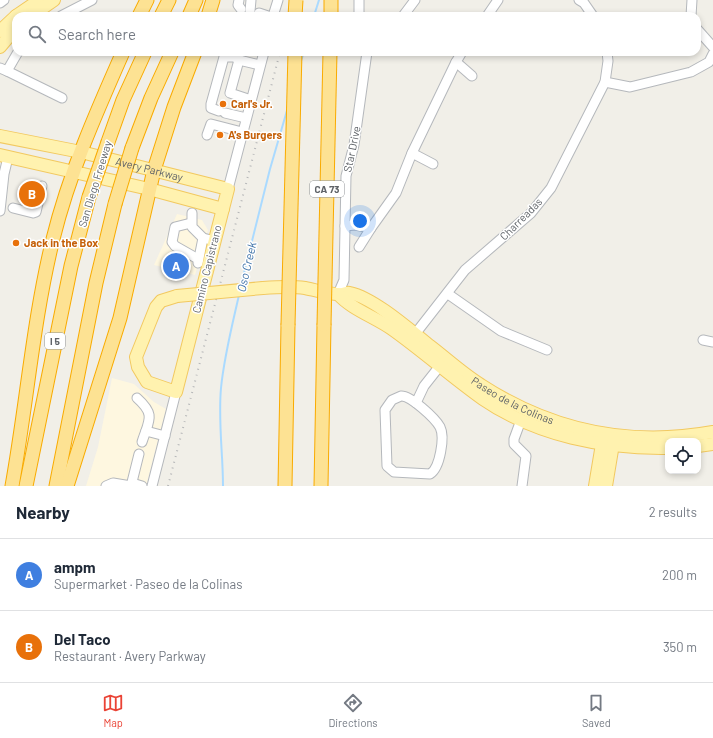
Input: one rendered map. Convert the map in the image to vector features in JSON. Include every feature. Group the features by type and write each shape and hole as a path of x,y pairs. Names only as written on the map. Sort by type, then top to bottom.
{"highway":[{"path":"141,12 147,0"},
{"path":"163,12 169,0"},
{"path":"191,12 196,0"},
{"path":"209,12 213,0"},
{"path":"296,0 296,12"},
{"path":"331,0 331,12"},
{"path":"12,486 35,324 53,238 81,152 121,56"},
{"name":"San Diego Freeway","path":"26,486 66,289 89,198 123,100 143,56"},
{"path":"56,486 96,283 115,204 132,148 151,98 170,56"},
{"path":"67,486 120,318 154,170 174,107 193,56"},
{"path":"285,486 295,56"},
{"name":"CA 73","path":"321,486 330,56"}],"main road":[{"path":"22,12 39,0"},
{"path":"37,12 54,0"},
{"path":"0,47 5,31 12,21"},
{"name":"Avery Parkway","path":"0,136 81,152 228,189"},
{"name":"Avery Parkway","path":"4,156 149,189 223,209"},
{"name":"Camino Capistrano","path":"176,392 209,266 209,239 223,209 228,189"},
{"name":"Paseo de la Colinas","path":"176,392 147,382 138,367 136,357 156,307 161,301 177,296 263,288 304,288 338,294 346,302 412,338 479,384 514,404 548,419 608,440 665,448"},
{"name":"Paseo de la Colinas","path":"412,338 440,367 484,399 521,420 577,439 608,440 672,437 713,432"},
{"path":"440,367 451,368 479,384"},
{"path":"595,486 608,440"},
{"path":"606,486 608,440"},
{"path":"701,446 713,444"}],"street":[{"path":"0,3 4,0"},
{"path":"70,0 75,8"},
{"path":"68,12 92,0"},
{"path":"251,0 247,8 258,12"},
{"path":"275,12 278,0"},
{"path":"359,0 360,12"},
{"path":"406,12 415,0"},
{"path":"490,12 498,0"},
{"path":"579,0 584,3 590,12"},
{"path":"691,12 692,0"},
{"path":"701,34 713,47"},
{"path":"605,82 630,87 691,72 708,62 713,54"},
{"path":"15,56 3,70 62,98"},
{"name":"Camino Capistrano","path":"228,189 263,56"},
{"name":"Star Drive","path":"338,294 344,280 346,176 354,146 366,56"},
{"path":"359,247 396,193 412,153 460,56"},
{"name":"Charreadas","path":"412,338 448,294 465,270 530,213 551,188 605,82 607,56"},
{"path":"246,118 211,108 211,104 224,57 234,57 260,65"},
{"path":"240,60 230,94 251,100"},
{"path":"456,62 472,76"},
{"path":"207,135 210,124 242,132"},
{"path":"412,153 433,164"},
{"path":"0,211 4,174 4,156"},
{"path":"13,208 33,213 36,212 42,186"},
{"path":"198,259 175,246 172,242 175,227 192,218 192,227 209,239 197,263 209,266"},
{"path":"345,226 371,228"},
{"path":"448,294 501,331 547,350"},
{"path":"703,340 713,342"},
{"path":"416,403 424,386 440,367"},
{"path":"406,396 416,403 438,424 441,433 437,466 433,472 427,475 394,472 389,468 386,462 386,407 392,400 406,396 424,386"},
{"name":"Camino Capistrano","path":"152,486 176,392"},
{"path":"137,398 148,408 150,415 142,442"},
{"path":"521,420 514,444 526,456 522,486"},
{"path":"146,431 165,436"},
{"path":"131,485 139,454"},
{"path":"106,486 113,483 142,486"}],"shaded area":[{"path":"177,214 202,220 208,230 195,275 154,265"},
{"path":"112,378 134,384 154,402 166,409 146,486 86,486 98,447"}],"waterway":[{"name":"Oso Creek","path":"315,12 319,0"},
{"name":"Oso Creek","path":"301,61 303,56"},
{"name":"Oso Creek","path":"241,285 270,169 288,107"},
{"name":"Oso Creek","path":"223,486 220,413 222,376 239,295"}],"railway":[{"path":"291,12 295,0"},
{"path":"168,486 279,56"}],"place":[{"name":"Carl's Jr.","path":"223,104"},
{"name":"A's Burgers","path":"220,135"},
{"name":"Del Taco","path":"32,194"},
{"name":"Jack in the Box","path":"16,243"},
{"name":"ampm","path":"176,266"}]}
